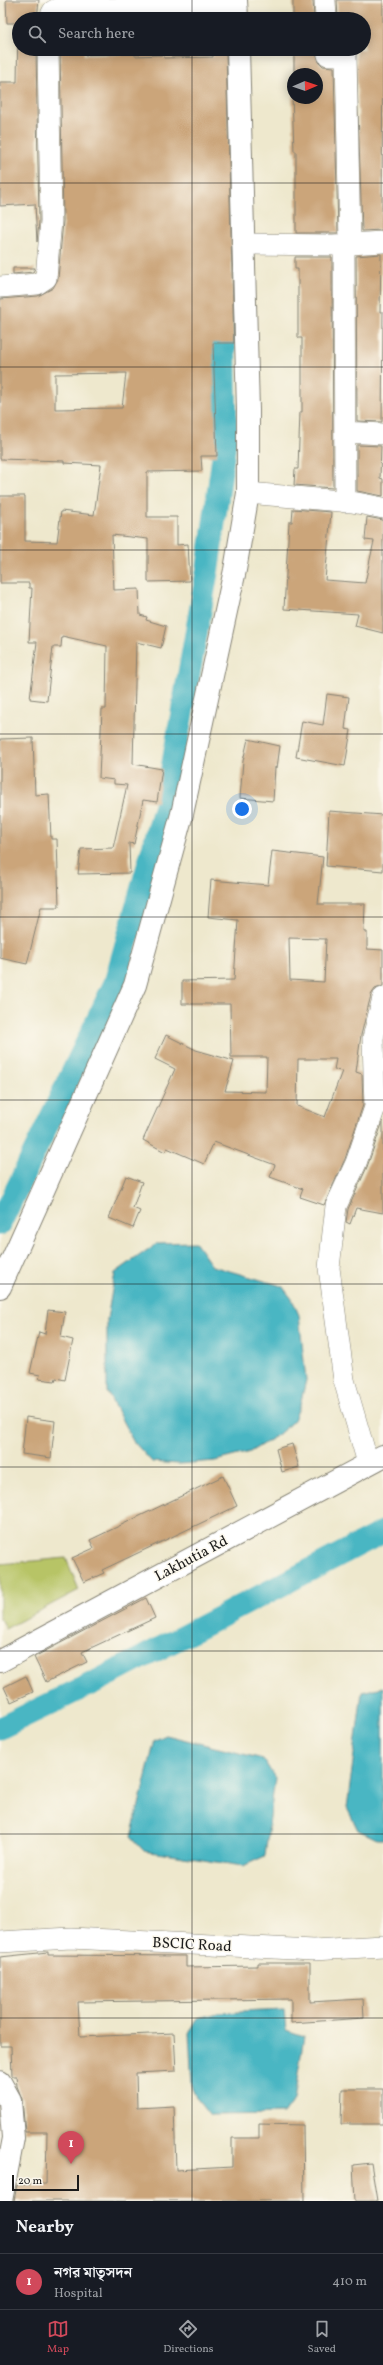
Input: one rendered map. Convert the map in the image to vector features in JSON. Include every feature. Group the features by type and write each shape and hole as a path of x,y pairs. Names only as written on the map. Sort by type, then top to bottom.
{"street":[{"path":"325,0 326,12"},
{"path":"52,12 57,9 237,9"},
{"path":"0,287 37,284 46,278 51,221 48,56"},
{"path":"0,1287 135,985 182,814 214,674 241,540 248,493 248,410 238,56"},
{"path":"345,502 347,244 346,56"},
{"path":"243,244 347,244 383,242"},
{"path":"345,432 383,434"},
{"path":"248,493 345,502 383,508"},
{"path":"375,1459 344,1380 329,1268 336,1206 356,1163 375,1107 373,1038 383,998"},
{"name":"Lakhutia Rd","path":"0,1661 375,1459"},
{"name":"BSCIC Road","path":"0,1942 71,1938 313,1950 383,1946"},
{"path":"0,2082 10,2100 13,2138 1,2201"}],"green space":[{"path":"66,1558 79,1590 5,1629 0,1618 0,1564"}],"water":[{"path":"195,1242 212,1266 282,1286 292,1299 299,1315 306,1380 300,1405 294,1420 279,1434 250,1452 215,1461 179,1464 152,1462 133,1441 107,1392 107,1319 115,1273 157,1243"},
{"path":"383,1687 383,1839 377,1839 358,1830 347,1808 362,1692"},
{"path":"166,1735 263,1759 275,1778 265,1856 243,1866 144,1851 131,1837 155,1740"},
{"path":"284,2010 286,2030 304,2036 294,2099 283,2114 210,2115 198,2100 192,2085 189,2033 197,2018 219,2013"}],"building":[{"path":"6,0 39,0 38,12 12,12 12,23 7,23"},
{"path":"293,0 313,0 314,12 293,12"},
{"path":"337,0 383,0 382,230 362,231 356,56 371,56 371,12 338,12"},
{"path":"17,56 36,56 39,221 37,242 35,204 0,206 0,82 17,82"},
{"path":"60,56 164,56 164,58 226,56 234,343 213,343 217,456 201,456 202,471 147,472 147,517 177,517 177,545 188,544 190,581 148,582 148,539 112,535 114,590 139,589 140,615 147,617 146,620 166,626 161,648 136,642 133,764 162,769 157,802 143,800 134,844 129,843 130,873 78,874 81,849 113,848 127,785 114,784 114,780 99,778 102,709 106,709 107,646 62,636 61,647 53,647 47,701 30,699 37,642 29,642 32,588 29,588 29,583 0,583 0,496 25,496 25,541 57,542 61,511 94,515 101,465 64,463 64,461 0,459 0,299 38,296 53,288 58,279 63,221","holes":["126,373 122,408 55,409 55,374"]},
{"path":"294,56 317,56 319,62 323,66 334,67 338,233 296,233 296,151 294,151 292,104 323,104 323,68 294,68"},
{"path":"381,254 380,312 383,312 382,422 357,421 356,256"},
{"path":"295,257 332,257 333,488 294,485 295,469 298,469 300,412 302,412 302,338 298,338 298,269 295,269"},
{"path":"13,268 35,268 33,272 13,274"},
{"path":"357,445 381,446 380,478 383,479 383,496 357,491"},
{"path":"293,509 331,512 325,580 365,583 374,541 365,540 367,517 383,520 383,633 355,626 358,614 284,609 289,522 292,522"},
{"path":"327,694 349,697 345,729 351,730 345,766 296,757 302,721 323,725"},
{"path":"33,738 35,795 49,794 51,839 57,839 59,907 41,907 27,964 0,958 0,739"},
{"path":"248,739 280,746 277,768 275,767 273,801 240,798 243,761"},
{"path":"329,811 383,815 383,871 326,866"},
{"path":"272,851 323,857 318,904 365,904 364,932 367,932 367,949 383,950 383,986 375,989 371,995 361,1035 356,1072 362,1074 363,1105 345,1159 324,1205 300,1197 303,1189 270,1177 275,1165 214,1142 204,1164 167,1148 165,1152 143,1140 175,1069 155,1059 166,1035 196,1050 234,1061 225,1091 266,1092 267,1057 231,1057 230,1004 182,1004 182,981 234,980 238,920 208,917 211,880 268,885","holes":["289,938 326,939 324,982 290,980","298,1059 336,1059 334,1070 342,1071 325,1117 297,1106"]},
{"path":"383,1121 383,1213 356,1208 350,1224 346,1222 348,1209 367,1167"},
{"path":"126,1176 142,1182 133,1208 140,1211 133,1228 109,1218"},
{"path":"48,1310 65,1312 61,1337 73,1340 65,1380 56,1378 55,1381 39,1379 40,1375 30,1373 39,1332 45,1334"},
{"path":"26,1417 55,1421 51,1458 22,1454"},
{"path":"292,1444 299,1467 282,1472 276,1449"},
{"path":"223,1476 237,1506 102,1570 104,1573 84,1582 72,1558 94,1548 90,1540"},
{"path":"146,1598 155,1618 82,1652 87,1662 46,1682 34,1657"},
{"path":"26,1676 33,1692 11,1702 4,1687"},
{"path":"48,1952 48,1955 186,1956 186,1967 258,1966 258,1963 310,1963 310,2002 363,1999 364,2018 291,2023 291,1999 78,2002 80,2037 174,2033 176,2071 136,2073 137,2108 174,2106 176,2170 232,2167 232,2138 259,2138 259,2124 303,2125 304,2201 14,2201 17,2185 46,2184 47,2132 25,2132 22,2099 17,2086 16,2076 12,2076 11,2046 0,2046 0,1957"},
{"path":"342,2089 383,2089 383,2124 341,2124"},
{"path":"371,2163 377,2201 355,2201 353,2165"}],"waterway":[{"path":"0,1224 115,983 166,802 208,567 226,435 224,312"},
{"path":"0,1728 101,1679 383,1532"}],"place":[{"name":"নগর মাতৃসদন","path":"71,2164"}]}
